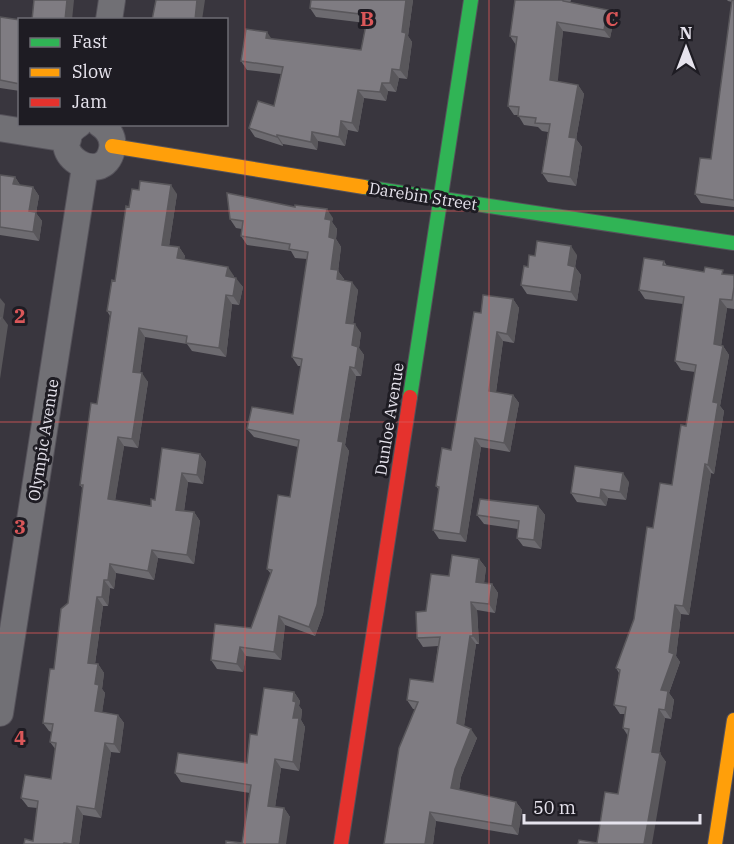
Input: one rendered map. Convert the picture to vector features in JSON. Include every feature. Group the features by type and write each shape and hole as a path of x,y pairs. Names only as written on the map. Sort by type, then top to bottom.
{"street":[{"path":"109,18 112,0"},
{"name":"Dunloe Avenue","path":"340,844 471,0"},
{"path":"0,128 73,132 68,153 78,164 85,167 100,165 106,160 106,135"},
{"name":"Darebin Street","path":"106,135 440,199 734,243"},
{"name":"Olympic Avenue","path":"0,713 85,167"},
{"path":"715,844 734,720"}],"building":[{"path":"34,0 67,0 65,18 32,18"},
{"path":"156,0 197,0 195,18 152,18"},
{"path":"311,0 406,0 402,32 406,33 400,70 392,69 390,83 382,83 380,92 358,90 352,123 341,121 339,137 312,132 311,142 277,135 277,137 249,128 258,101 274,106 283,67 241,61 246,29 267,32 266,38 361,50 368,15 310,8"},
{"path":"515,0 563,0 608,10 604,30 557,22 550,80 578,85 569,137 576,138 570,177 542,173 550,124 535,123 536,118 518,116 519,107 508,106 517,37 510,36"},
{"path":"732,0 734,0 734,200 695,194 700,158 711,159"},
{"path":"0,17 18,20 18,84 0,80"},
{"path":"0,175 15,177 13,184 33,187 29,211 36,212 33,232 0,227"},
{"path":"140,181 171,185 162,245 179,247 177,258 228,267 226,276 236,278 233,296 226,295 219,348 186,343 187,336 139,328 133,372 142,373 132,439 118,437 108,499 151,506 151,499 155,500 162,448 200,454 197,475 182,473 176,510 194,512 187,555 152,550 148,571 110,564 108,580 104,580 102,597 97,597 88,663 98,664 95,684 99,685 95,711 118,715 114,744 105,743 95,809 77,806 72,844 24,844 25,839 33,841 38,801 21,798 25,775 51,779 56,743 50,742 53,724 43,723 50,669 54,669 61,609 68,603 91,403 97,404 111,312 107,311 112,280 115,281 126,206 129,207 132,189 139,190"},
{"path":"227,193 295,207 295,205 327,209 325,219 331,220 329,237 335,239 331,269 338,270 337,279 352,282 346,323 355,324 352,345 358,347 355,368 350,367 338,441 343,442 317,605 309,627 279,616 274,652 240,647 237,664 211,660 215,624 251,628 272,570 267,569 278,495 290,497 299,440 247,429 252,407 293,414 302,359 292,357 308,252 289,249 290,244 241,236 243,221 230,219"},
{"path":"537,241 571,246 568,265 575,267 571,292 521,285 524,266 528,267 529,255 535,256"},
{"path":"644,258 664,261 663,265 704,272 705,267 723,270 722,274 734,275 734,287 732,300 720,299 714,344 723,346 713,402 718,403 708,465 705,464 683,606 675,605 669,652 674,654 661,690 668,691 665,710 659,709 652,752 660,753 644,844 578,844 579,840 597,843 605,792 618,794 629,729 623,728 626,707 614,705 620,670 616,668 634,619 647,527 653,528 660,483 672,485 681,425 686,426 696,365 675,361 684,297 639,290"},
{"path":"483,295 513,299 507,334 497,332 489,391 513,395 504,443 475,438 460,534 433,530 439,487 436,486 442,448 451,450 474,312 481,313"},
{"path":"575,466 623,473 620,492 601,489 600,498 571,493"},
{"path":"480,499 538,506 534,540 517,538 519,521 477,515"},
{"path":"452,555 479,559 476,582 492,584 489,604 471,602 473,636 470,636 457,723 471,729 455,769 451,788 516,802 512,826 430,812 425,844 384,844 399,748 418,702 407,700 410,679 433,682 440,637 417,638 416,612 426,611 431,574 449,576"},
{"path":"264,688 294,692 293,701 296,702 293,718 299,718 293,762 275,759 268,806 284,808 279,844 226,844 226,841 242,843 251,785 175,773 178,753 247,763 250,734 257,735"}],"traffic: fast":[{"path":"410,397 471,0"},
{"path":"364,187 734,243"}],"traffic: slow":[{"path":"112,146 364,187"},
{"path":"715,844 734,720"}],"traffic: jam":[{"path":"341,844 410,397"}]}
